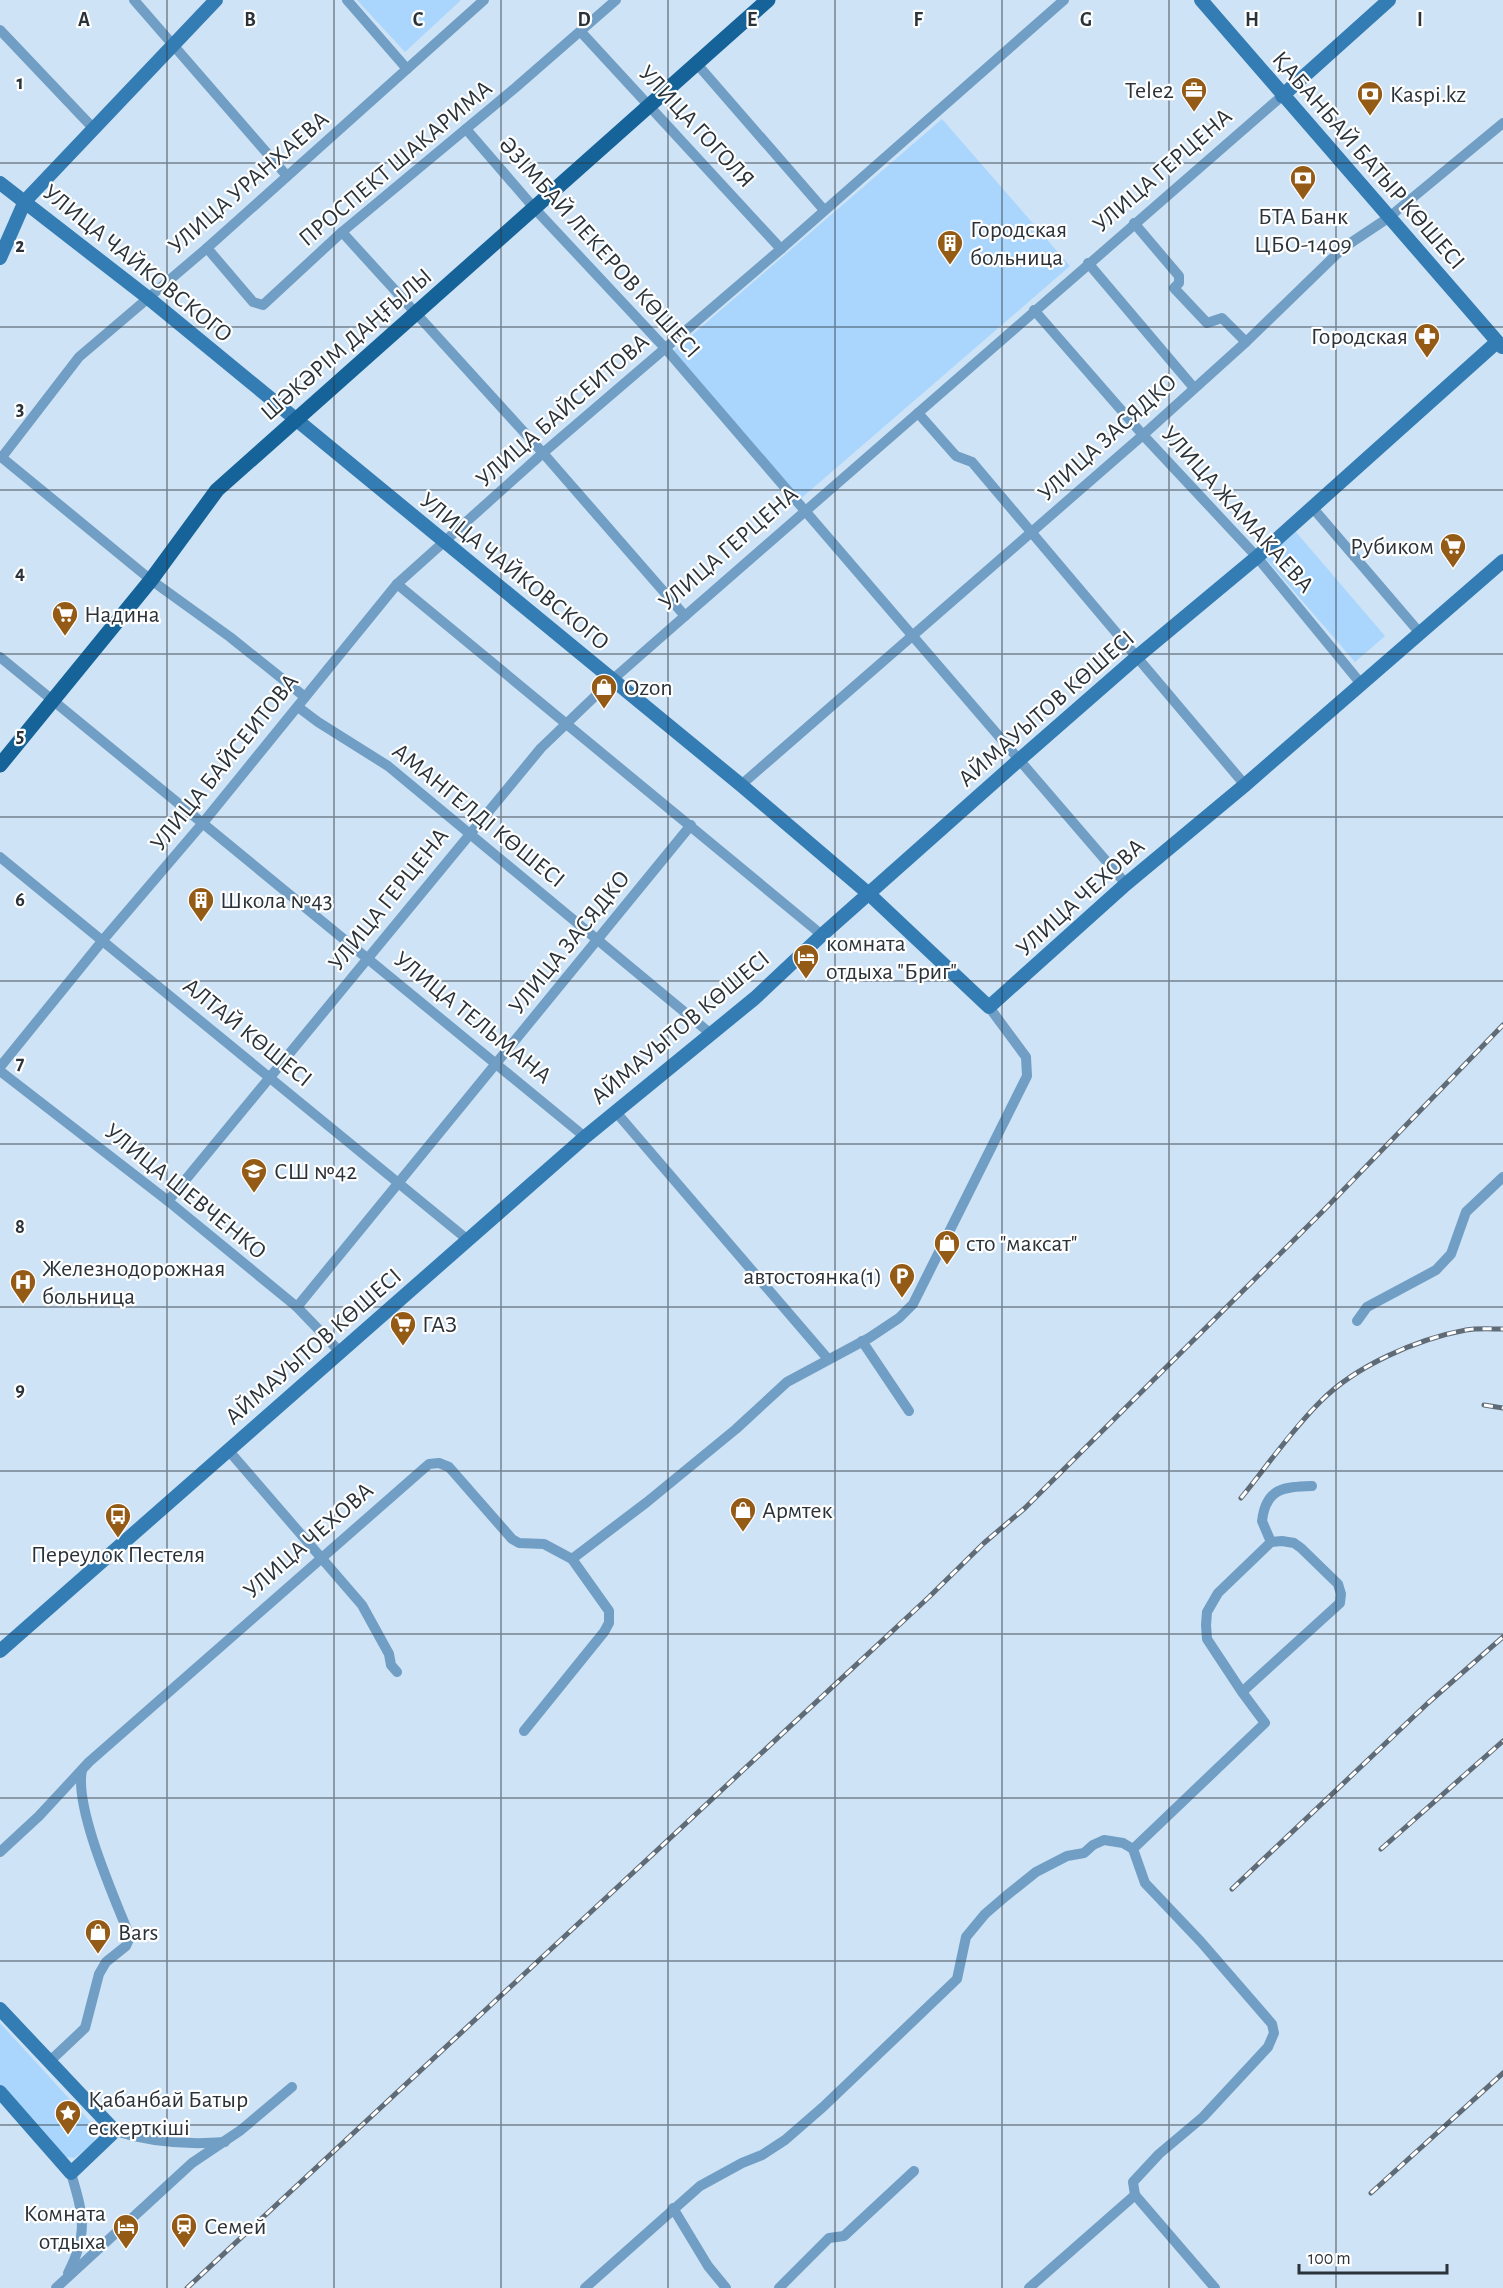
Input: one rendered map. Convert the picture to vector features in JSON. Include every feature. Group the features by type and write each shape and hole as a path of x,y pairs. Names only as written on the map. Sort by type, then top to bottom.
{"main road":[{"name":"ШӘКӘРІМ ДАҢҒЫЛЫ","path":"0,765 151,580 217,490 294,419 535,209 766,1"}],"street":[{"path":"134,0 287,176"},
{"path":"0,258 25,201 216,0"},
{"path":"346,0 407,69"},
{"name":"УЛИЦА УРАНХАЕВА","path":"1,457 79,357 207,248 484,0"},
{"name":"ПРОСПЕКТ ШАКАРИМА","path":"207,248 253,302 263,305 342,232 581,32 616,0"},
{"name":"УЛИЦА БАЙСЕИТОВА","path":"0,1069 103,940 202,824 397,584 543,453 781,249 1064,0"},
{"name":"ҚАБАНБАЙ БАТЫР КӨШЕСІ","path":"1201,0 1500,346"},
{"name":"УЛИЦА ГЕРЦЕНА","path":"168,1201 541,748 612,680 1389,0"},
{"path":"0,30 94,129"},
{"name":"УЛИЦА ГОГОЛЯ","path":"581,32 781,249"},
{"name":"УЛИЦА ГОГОЛЯ","path":"697,64 824,210"},
{"name":"УЛИЦА ЗАСЯДКО","path":"741,785 1143,435 1246,342 1343,248 1389,218 1503,123"},
{"name":"ӘЗІМБАЙ ЛЕКЕРОВ КӨШЕСІ","path":"466,129 535,209 665,348 1125,884"},
{"name":"УЛИЦА ЧАЙКОВСКОГО","path":"0,183 147,297 741,785 869,894 989,1007"},
{"path":"1134,223 1179,276 1179,283 1174,288 1207,323 1222,318 1246,342"},
{"path":"342,232 543,453 685,616"},
{"name":"УЛИЦА ЖАМАКАЕВА","path":"1088,263 1194,388"},
{"name":"УЛИЦА ЖАМАКАЕВА","path":"1034,310 1143,435 1257,556 1362,685"},
{"name":"АЙМАУЫТОВ КӨШЕСІ","path":"0,1651 615,1111 755,998 1018,760 1500,346"},
{"path":"918,414 956,456 972,462 1245,785"},
{"name":"АМАНГЕЛДІ КӨШЕСІ","path":"1,457 151,580 230,637 301,702 318,722 388,766 711,1034"},
{"path":"1312,507 1419,632"},
{"name":"УЛИЦА ЧЕХОВА","path":"989,1007 1125,884 1245,785 1503,561"},
{"path":"397,584 822,935"},
{"name":"УЛИЦА ТЕЛЬМАНА","path":"0,657 585,1137"},
{"name":"УЛИЦА ЗАСЯДКО","path":"297,1307 691,825"},
{"name":"АЛТАЙ КӨШЕСІ","path":"0,857 468,1240"},
{"path":"572,1559 647,1502 736,1429 787,1382 862,1341 899,1318 913,1304 1027,1076 1026,1057 989,1007"},
{"name":"УЛИЦА ШЕВЧЕНКО","path":"0,1069 168,1201 297,1307 340,1352"},
{"path":"615,1111 828,1359"},
{"path":"1357,1321 1367,1307 1436,1270 1451,1254 1466,1212 1503,1178"},
{"path":"862,1341 909,1411"},
{"path":"229,1451 362,1605 389,1654 391,1665 397,1672"},
{"name":"УЛИЦА ЧЕХОВА","path":"0,1852 39,1816 82,1770 429,1464 439,1463 449,1467 512,1539 519,1543 544,1544 572,1559 609,1611 609,1623 524,1731"},
{"path":"1271,1542 1262,1521 1270,1497 1276,1491 1287,1487 1312,1486"},
{"path":"1133,1849 1265,1723 1242,1692 1208,1639 1207,1612 1218,1593 1271,1542 1294,1543 1338,1584 1341,1594 1340,1603 1242,1692"},
{"path":"50,2061 85,2028 99,1974 106,1962 126,1946 130,1937 103,1868 89,1822 80,1781 82,1770"},
{"path":"585,2288 700,2186 762,2155 785,2140 823,2107 957,1979 966,1937 985,1914 1036,1872 1067,1856 1084,1853 1093,1845 1104,1840 1123,1843 1133,1849 1145,1883 1201,1942 1272,2024 1274,2033 1268,2047 1203,2117 1159,2154 1133,2182 1134,2195 1215,2288"},
{"path":"0,2009 115,2131 134,2137 168,2141 225,2142"},
{"path":"60,2284 192,2163 225,2142 292,2087"},
{"path":"0,2092 71,2173 82,2216 82,2237 78,2254 60,2284"},
{"path":"71,2173 115,2131"},
{"path":"779,2288 829,2238 844,2236 914,2171"},
{"path":"1029,2288 1134,2195"},
{"path":"673,2208 708,2266 726,2288"}],"shaded area":[{"path":"357,0 461,0 405,52"},
{"path":"942,119 1070,266 798,501 670,354"},
{"path":"1296,532 1385,636 1355,662 1265,558"},
{"path":"0,2023 97,2129 94,2143 74,2158 60,2156 0,2089"}],"railway":[{"path":"187,2288 929,1597 984,1543 1025,1508 1323,1211 1503,1025"},
{"path":"1241,1498 1309,1413 1334,1389 1351,1377 1388,1356 1427,1340 1466,1330 1503,1329"},
{"path":"1484,1405 1503,1408"},
{"path":"1232,1889 1428,1703 1503,1637"},
{"path":"1381,1849 1503,1741"},
{"path":"1371,2193 1503,2073"}],"place":[{"name":"Tele2","path":"1194,113"},
{"name":"Kaspi.kz","path":"1370,117"},
{"name":"БТА Банк ЦБО-1409","path":"1303,201"},
{"name":"Городская больница","path":"950,266"},
{"name":"Городская","path":"1427,359"},
{"name":"Рубиком","path":"1453,569"},
{"name":"Надина","path":"65,637"},
{"name":"Ozon","path":"604,710"},
{"name":"Школа №43","path":"201,923"},
{"name":"комната отдыха \"Бриг\"","path":"806,980"},
{"name":"СШ №42","path":"254,1194"},
{"name":"сто \"максат\"","path":"947,1266"},
{"name":"автостоянка(1)","path":"902,1299"},
{"name":"Железнодорожная больница","path":"23,1305"},
{"name":"ГАЗ","path":"403,1347"},
{"name":"Армтек","path":"743,1533"},
{"name":"Переулок Пестеля","path":"118,1539"},
{"name":"Bars","path":"98,1955"},
{"name":"Қабанбай Батыр ескерткіші","path":"68,2136"},
{"name":"Семей","path":"184,2249"},
{"name":"Комната отдыха","path":"126,2250"}]}
